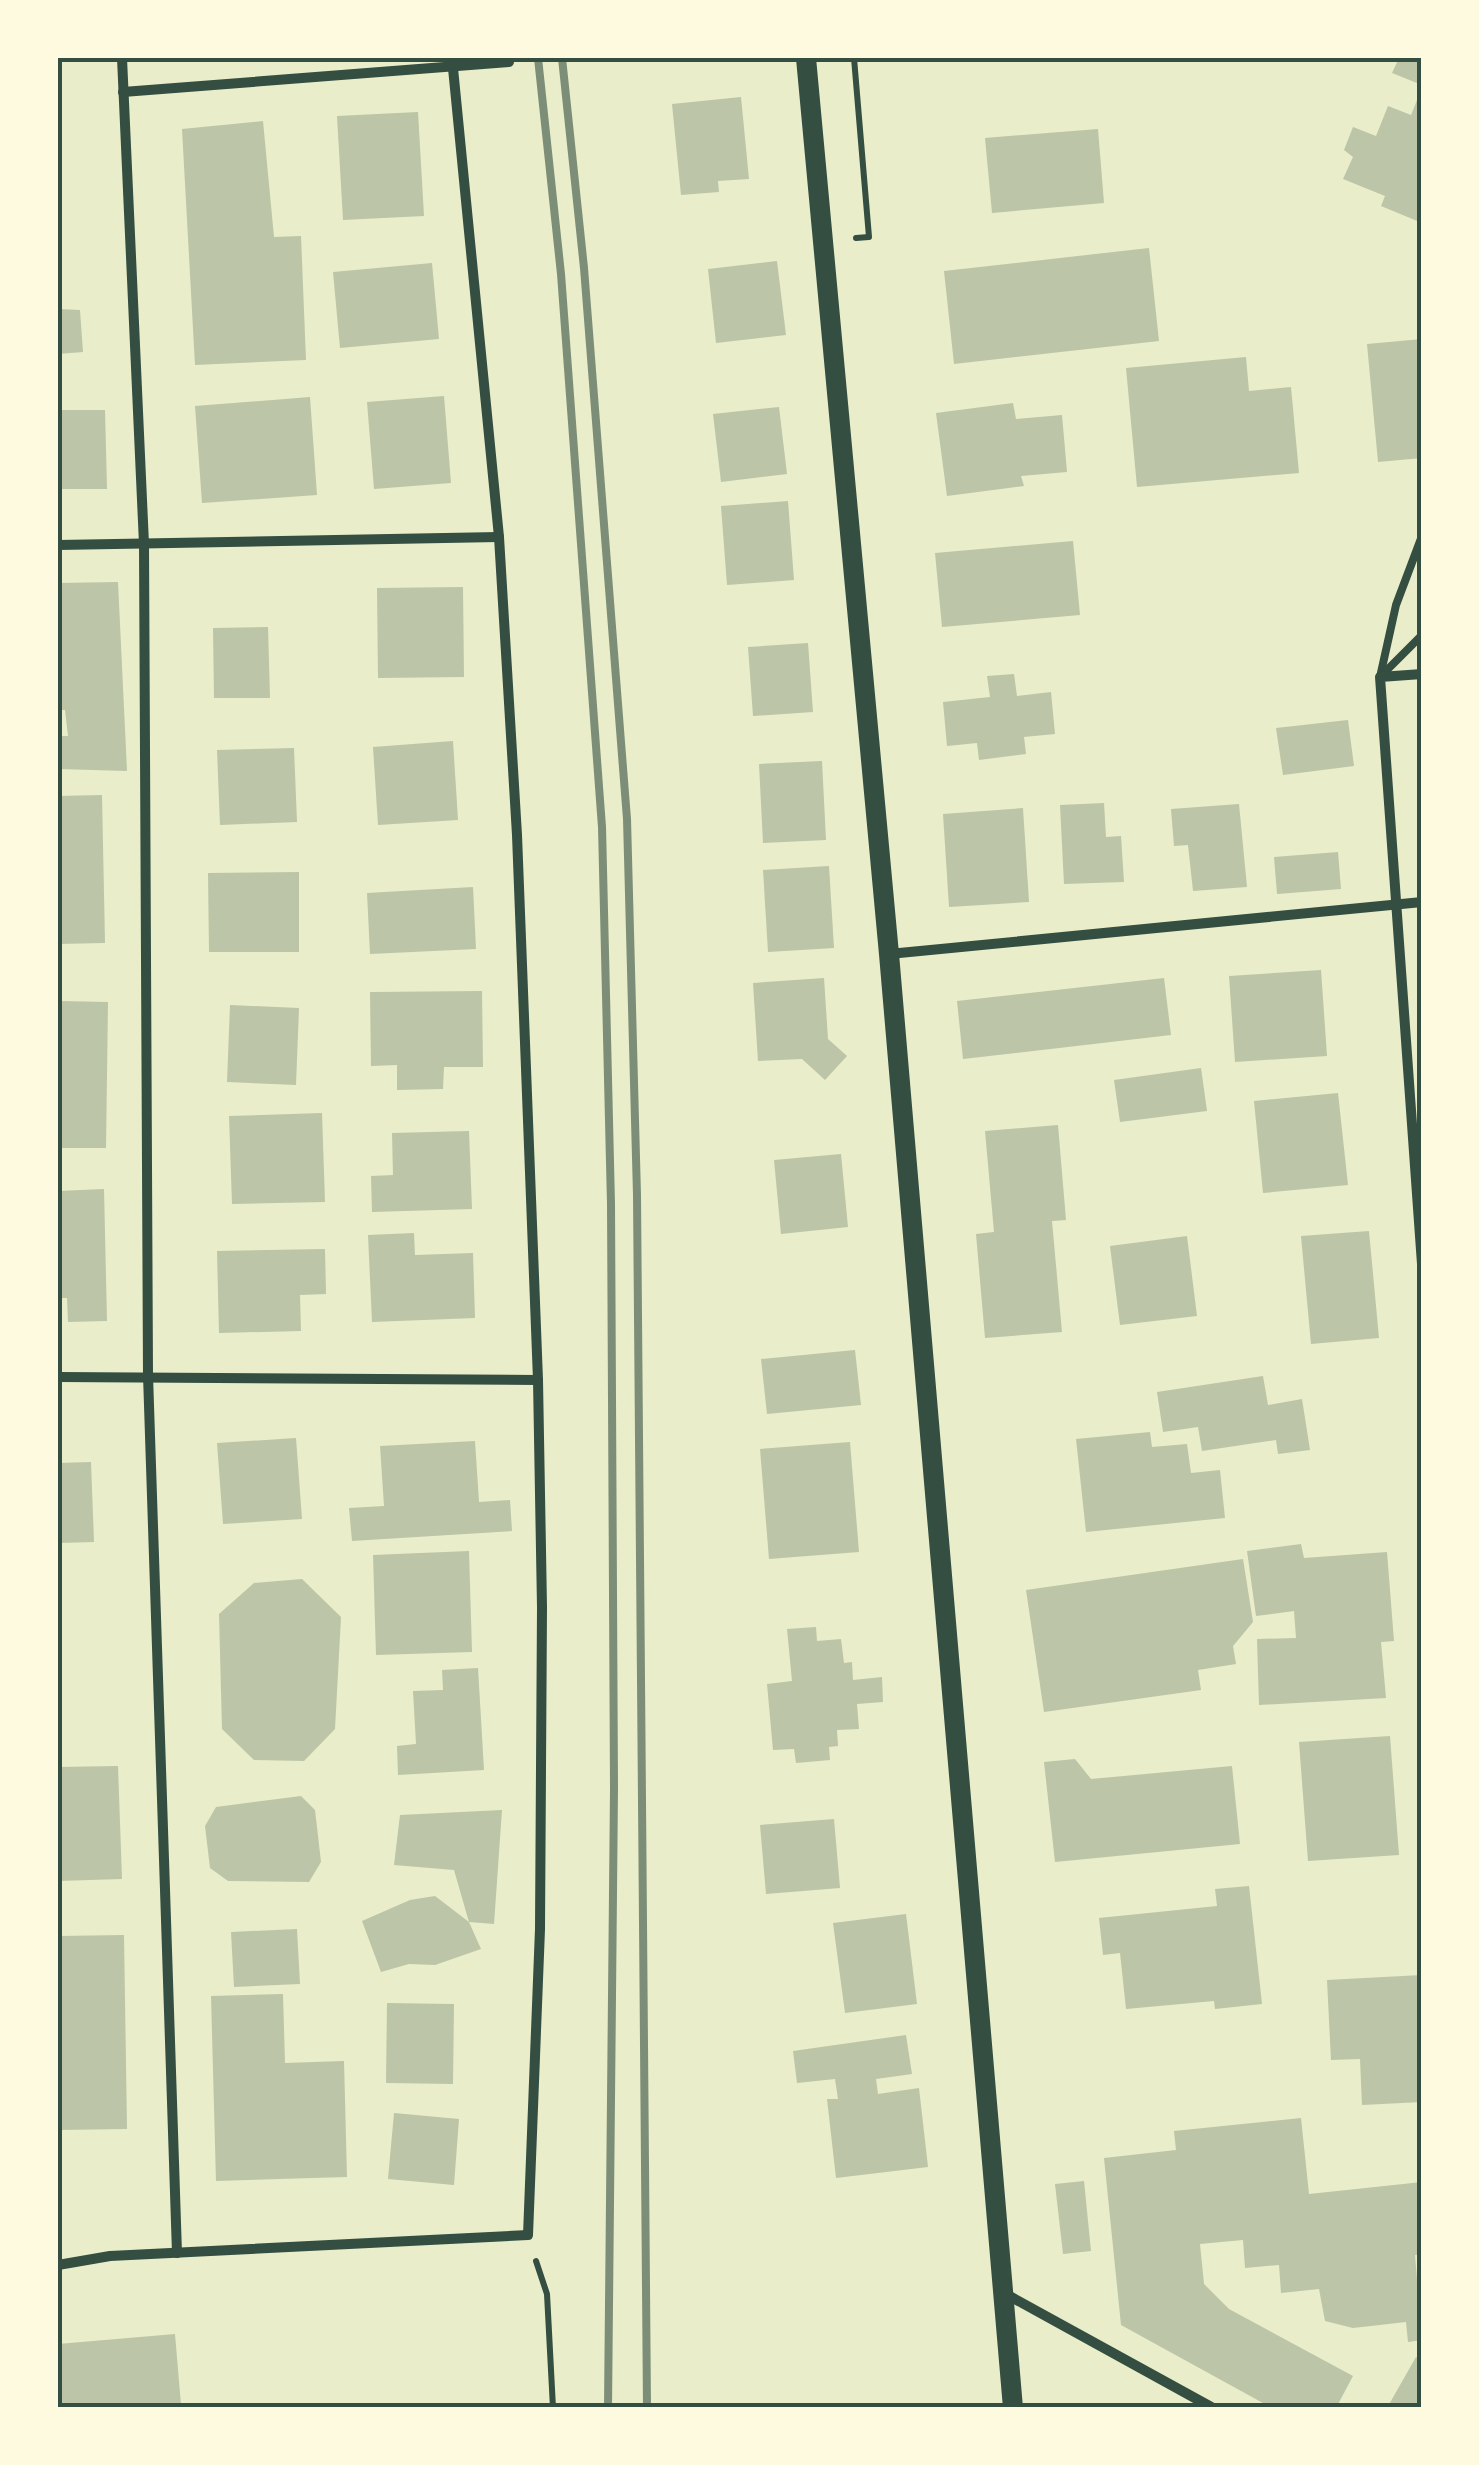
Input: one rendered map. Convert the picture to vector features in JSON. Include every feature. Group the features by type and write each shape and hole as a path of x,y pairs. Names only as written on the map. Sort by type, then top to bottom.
{"main road":[{"path":"806,58 889,954 1012,2408"}],"street":[{"path":"122,58 144,544 148,1375 176,2253"},
{"path":"123,92 452,63 509,62"},
{"path":"61,2260 528,2235 540,1929 542,1607 538,1380 517,835 499,538 452,63"},
{"path":"58,545 499,538"},
{"path":"1422,674 1380,677 1422,1264"},
{"path":"889,954 1422,902"},
{"path":"58,1377 538,1380"},
{"path":"1002,2292 1213,2408"}],"lane":[{"path":"1380,677 1396,605 1422,536"},
{"path":"1380,677 1422,636"}],"path":[{"path":"824,242 870,237 854,58"},
{"path":"528,2235 547,2294 552,2408"}],"building":[{"path":"1399,58 1416,62 1422,58 1422,85 1392,73"},
{"path":"1422,88 1422,223 1381,206 1385,196 1343,179 1353,157 1344,150 1353,127 1376,136 1388,106 1411,115"},
{"path":"741,97 749,179 718,181 719,192 681,195 672,104"},
{"path":"418,112 424,216 343,220 337,116"},
{"path":"263,121 274,237 301,236 306,360 195,365 182,129"},
{"path":"1098,129 1104,203 992,213 985,138"},
{"path":"1149,248 1159,341 954,364 944,271"},
{"path":"777,261 786,335 716,343 708,269"},
{"path":"432,263 439,339 340,348 333,272"},
{"path":"58,309 80,310 83,352 58,354"},
{"path":"1422,339 1422,458 1378,462 1367,344"},
{"path":"1246,357 1249,391 1291,387 1299,473 1137,487 1126,368"},
{"path":"444,396 451,483 374,489 367,402"},
{"path":"310,397 317,495 202,503 195,406"},
{"path":"1013,403 1016,419 1062,415 1067,472 1021,476 1024,486 947,496 936,413"},
{"path":"779,407 787,474 721,482 713,414"},
{"path":"58,410 105,410 107,489 58,489"},
{"path":"788,501 794,580 727,585 721,506"},
{"path":"1073,541 1080,615 942,627 935,553"},
{"path":"118,582 127,771 58,769 58,736 68,736 65,710 58,710 58,583"},
{"path":"463,587 464,677 378,678 377,588"},
{"path":"268,627 270,698 214,698 213,628"},
{"path":"808,643 813,712 753,716 748,647"},
{"path":"1014,674 1017,696 1051,692 1055,734 1024,737 1026,754 979,760 977,743 947,746 943,702 990,697 987,676"},
{"path":"1348,720 1354,766 1283,775 1276,728"},
{"path":"453,741 458,820 378,825 373,747"},
{"path":"294,748 297,822 220,825 217,750"},
{"path":"822,761 826,840 763,843 759,764"},
{"path":"102,795 105,943 58,944 58,796"},
{"path":"1104,803 1106,837 1121,836 1124,882 1064,884 1060,805"},
{"path":"1239,804 1247,887 1193,891 1188,845 1174,846 1171,809"},
{"path":"1023,808 1029,902 949,907 943,814"},
{"path":"1338,852 1341,889 1277,894 1274,857"},
{"path":"829,866 834,948 768,952 763,870"},
{"path":"299,872 299,952 209,952 208,873"},
{"path":"473,887 476,949 370,954 367,893"},
{"path":"1321,970 1327,1056 1235,1062 1229,976"},
{"path":"824,978 828,1039 847,1056 825,1080 802,1059 758,1061 753,983"},
{"path":"1164,978 1171,1035 963,1059 957,1001"},
{"path":"482,991 483,1067 444,1067 443,1089 397,1090 397,1065 371,1066 370,992"},
{"path":"58,1001 108,1002 106,1148 58,1148"},
{"path":"230,1005 299,1008 296,1085 227,1082"},
{"path":"1201,1068 1207,1111 1120,1122 1114,1080"},
{"path":"1338,1093 1348,1185 1263,1193 1254,1101"},
{"path":"322,1113 325,1202 232,1204 229,1116"},
{"path":"1058,1125 1066,1220 1052,1221 1062,1332 985,1338 976,1234 994,1232 985,1131"},
{"path":"469,1131 472,1209 372,1212 371,1176 393,1175 392,1133"},
{"path":"841,1154 848,1227 781,1234 774,1160"},
{"path":"104,1189 107,1321 68,1322 67,1298 58,1298 58,1191"},
{"path":"1369,1231 1379,1338 1311,1344 1301,1236"},
{"path":"414,1233 415,1255 473,1253 475,1318 372,1322 368,1235"},
{"path":"1187,1236 1197,1316 1120,1325 1110,1246"},
{"path":"325,1249 326,1294 300,1295 301,1331 219,1333 217,1251"},
{"path":"855,1350 861,1405 767,1414 761,1359"},
{"path":"1263,1376 1268,1405 1302,1399 1310,1450 1278,1454 1276,1440 1202,1451 1198,1427 1163,1432 1157,1392"},
{"path":"1150,1432 1152,1447 1187,1444 1191,1473 1220,1470 1225,1518 1086,1532 1076,1439"},
{"path":"296,1438 302,1519 223,1524 217,1443"},
{"path":"475,1441 479,1502 510,1500 512,1531 352,1541 349,1508 384,1506 380,1446"},
{"path":"850,1442 859,1552 769,1559 760,1449"},
{"path":"91,1462 94,1542 58,1543 58,1463"},
{"path":"1301,1544 1304,1558 1387,1552 1394,1641 1381,1642 1386,1698 1259,1705 1257,1639 1296,1638 1294,1611 1256,1616 1247,1551"},
{"path":"469,1551 472,1652 376,1655 373,1555"},
{"path":"1243,1559 1253,1622 1233,1646 1236,1664 1198,1670 1201,1690 1044,1712 1026,1590"},
{"path":"302,1579 341,1617 335,1729 304,1761 254,1760 222,1729 219,1614 254,1583"},
{"path":"816,1627 817,1641 841,1639 844,1663 852,1662 853,1680 882,1677 883,1702 857,1704 859,1729 837,1730 838,1746 829,1747 830,1760 796,1763 794,1749 773,1750 767,1684 792,1681 787,1629"},
{"path":"478,1668 484,1770 398,1775 397,1746 416,1744 413,1691 443,1690 442,1670"},
{"path":"1390,1736 1399,1855 1308,1861 1299,1742"},
{"path":"1075,1759 1091,1779 1232,1766 1240,1844 1055,1862 1044,1762"},
{"path":"118,1766 122,1879 58,1881 58,1767"},
{"path":"301,1796 315,1810 321,1862 309,1882 228,1881 210,1868 205,1826 216,1807"},
{"path":"502,1810 494,1924 469,1922 454,1870 394,1865 400,1815"},
{"path":"834,1819 840,1888 766,1894 760,1825"},
{"path":"1249,1886 1262,2004 1215,2009 1214,2001 1126,2009 1120,1953 1103,1955 1099,1918 1217,1906 1215,1889"},
{"path":"435,1896 469,1922 481,1949 435,1965 409,1964 381,1972 362,1921 410,1900"},
{"path":"906,1914 917,2004 845,2013 833,1923"},
{"path":"297,1929 300,1984 234,1987 231,1932"},
{"path":"124,1935 127,2129 58,2130 58,1936"},
{"path":"1422,1975 1422,2102 1362,2105 1360,2059 1331,2060 1327,1980"},
{"path":"283,1994 285,2063 344,2061 347,2177 216,2181 211,1996"},
{"path":"387,2003 454,2004 453,2084 386,2083"},
{"path":"906,2035 912,2074 876,2079 878,2094 919,2088 928,2167 836,2178 827,2099 838,2099 835,2079 797,2083 793,2051"},
{"path":"394,2113 459,2119 454,2185 388,2179"},
{"path":"1301,2118 1309,2194 1422,2182 1422,2254 1415,2255 1422,2340 1408,2342 1406,2322 1353,2328 1325,2321 1319,2289 1281,2293 1279,2265 1245,2268 1243,2240 1200,2244 1204,2284 1229,2309 1353,2376 1336,2408 1272,2408 1121,2325 1104,2158 1176,2150 1174,2131"},
{"path":"1084,2181 1091,2251 1063,2254 1055,2184"},
{"path":"175,2334 181,2405 58,2408 58,2344"},
{"path":"1416,2357 1422,2361 1422,2408 1387,2408"}],"railway":[{"path":"538,58 561,274 602,827 611,1204 614,1789 608,2408"},
{"path":"562,58 584,268 627,819 637,1195 647,2408"}]}
